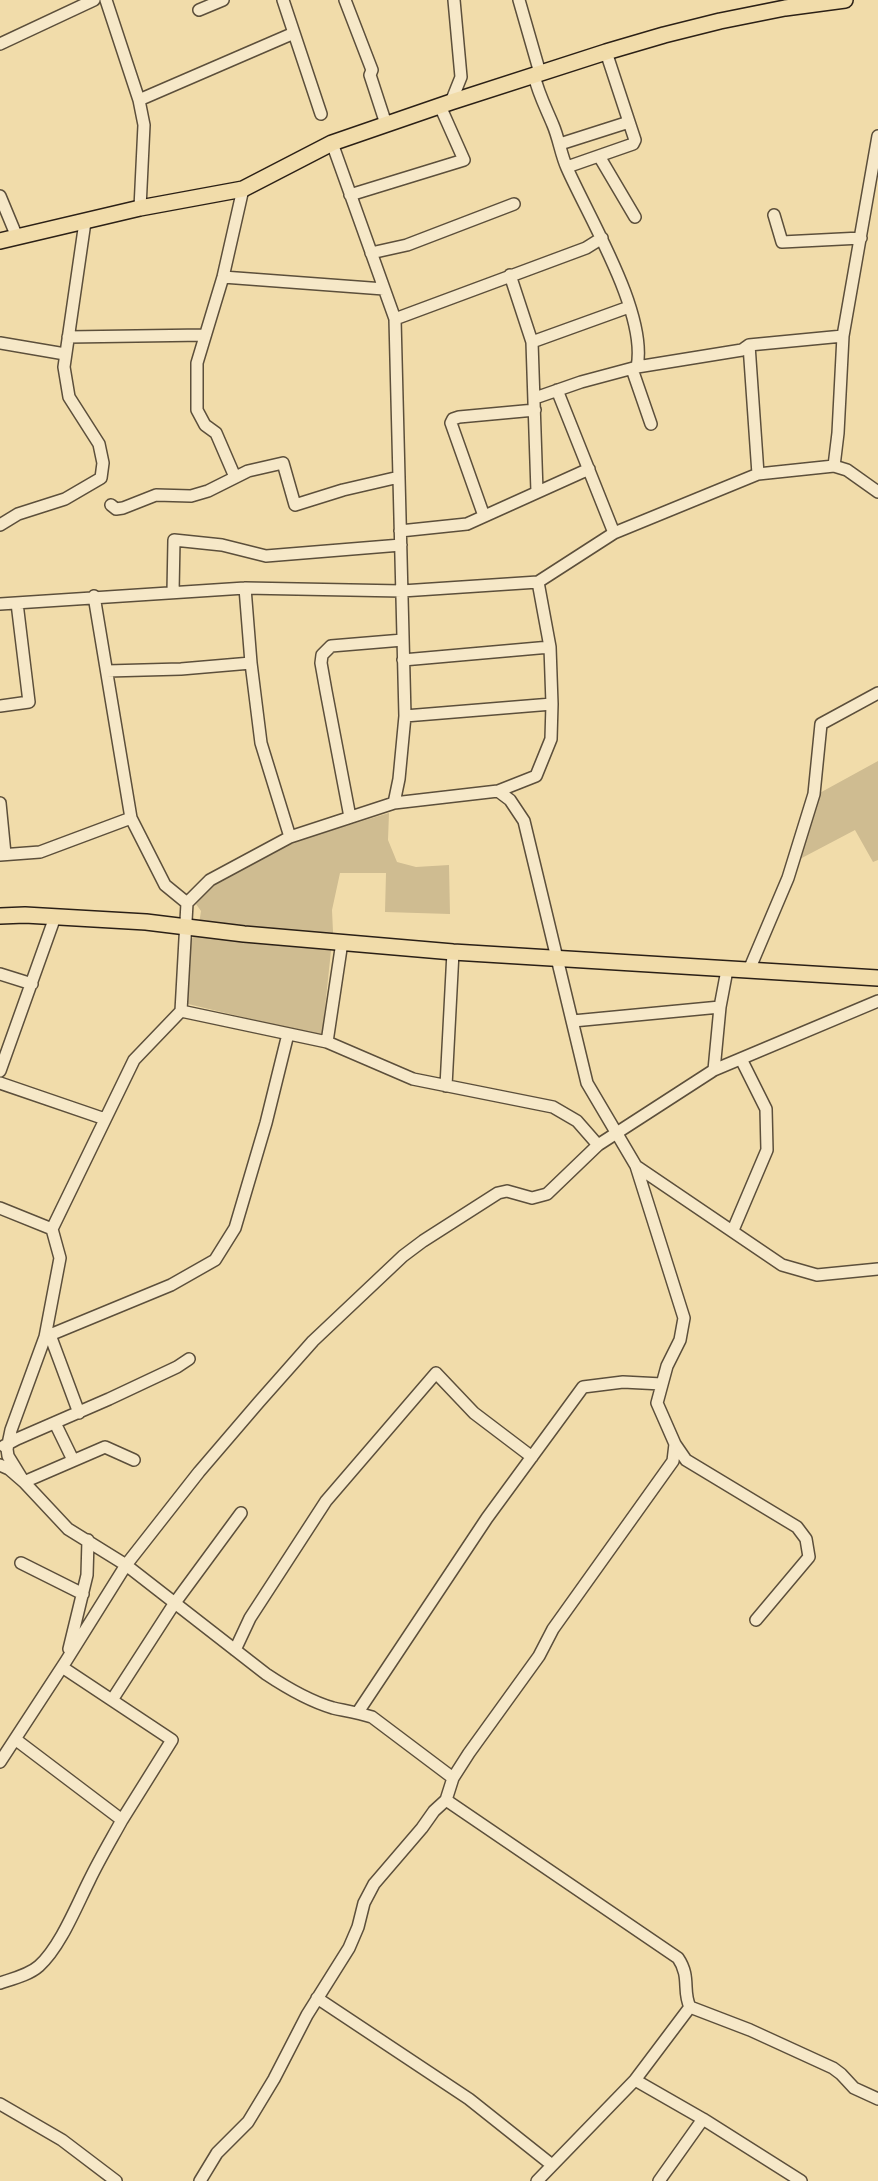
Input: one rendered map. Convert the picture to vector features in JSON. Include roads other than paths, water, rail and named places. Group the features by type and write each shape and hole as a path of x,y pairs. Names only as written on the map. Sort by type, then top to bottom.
{"main road":[{"path":"0,241 140,208 243,189 332,143 445,104 664,34 785,8 845,0"},
{"path":"0,916 24,915 146,922 453,952 878,978"}],"street":[{"path":"0,44 70,5 94,0"},
{"path":"106,0 139,100 144,125 140,208"},
{"path":"199,10 224,0"},
{"path":"283,0 321,114"},
{"path":"345,0 372,70 370,75 386,124"},
{"path":"350,194 464,160 445,104 461,76 454,0"},
{"path":"519,0 537,74 537,90 560,144 566,167 602,238 629,307 640,347 634,368 651,424"},
{"path":"139,100 294,33"},
{"path":"566,167 633,144 635,140 606,52"},
{"path":"560,144 629,122"},
{"path":"834,466 844,336 878,136"},
{"path":"332,143 395,318 405,716 399,779 394,803"},
{"path":"599,156 635,217"},
{"path":"235,477 216,433 205,425 198,410 197,363 223,276 243,189"},
{"path":"0,196 17,237"},
{"path":"371,253 407,245 514,204"},
{"path":"774,216 782,242 861,238"},
{"path":"0,525 18,514 65,499 101,478 103,463 99,444 69,397 64,367 85,222"},
{"path":"395,318 586,248 602,238"},
{"path":"510,275 532,342 537,492"},
{"path":"223,276 384,289"},
{"path":"532,342 629,307"},
{"path":"68,337 205,335"},
{"path":"535,398 634,368 742,350 749,346 844,336"},
{"path":"0,343 66,354"},
{"path":"749,346 758,474"},
{"path":"557,390 614,532"},
{"path":"484,516 451,423 453,419 459,417 535,410"},
{"path":"111,505 116,509 123,508 156,494 191,496 208,491 262,466 283,463 295,505 343,490 399,477"},
{"path":"0,604 94,596 245,588 402,591 538,582 614,532 758,474 834,466 854,474 878,492"},
{"path":"400,531 467,524 589,469"},
{"path":"173,592 174,540 222,545 266,556 401,545"},
{"path":"4,1446 48,1336 60,1258 52,1229 134,1060 181,1011 187,903 210,880 290,837 394,803 498,791 536,776 551,739 552,704 550,647 538,582"},
{"path":"245,588 251,664 261,743 290,837"},
{"path":"94,596 131,818 164,885 187,903"},
{"path":"0,706 29,702 17,603"},
{"path":"350,817 321,663 322,655 331,646 403,640"},
{"path":"403,660 550,647"},
{"path":"107,671 181,669 251,664"},
{"path":"749,970 788,878 814,794 821,724 878,694"},
{"path":"405,716 552,704"},
{"path":"498,791 510,800 524,821 559,959 587,1083 636,1166 684,1318 680,1340 667,1366 657,1403 676,1444 686,1460 797,1528 806,1539 809,1557 756,1620"},
{"path":"0,803 3,854 40,852 131,818"},
{"path":"0,1071 55,917"},
{"path":"327,1042 342,942"},
{"path":"446,1086 453,952"},
{"path":"714,1070 720,1008 727,970"},
{"path":"0,974 32,984"},
{"path":"0,1762 126,1565 199,1472 313,1341 403,1256 498,1192 508,1191 532,1198 547,1194 598,1146 714,1070 878,1001"},
{"path":"573,1021 720,1008"},
{"path":"181,1011 327,1042 413,1079 553,1107 576,1121 598,1146"},
{"path":"48,1336 171,1285 216,1260 235,1228 266,1123 288,1034"},
{"path":"733,1230 767,1150 766,1109 741,1059"},
{"path":"0,1083 105,1119"},
{"path":"636,1166 782,1265 817,1275 878,1269"},
{"path":"0,1208 52,1229"},
{"path":"48,1336 79,1413"},
{"path":"4,1446 177,1367 189,1359"},
{"path":"235,1650 250,1618 326,1501 436,1373 474,1413 532,1457"},
{"path":"358,1712 487,1518 583,1387 623,1382 662,1384"},
{"path":"56,1423 73,1460"},
{"path":"200,2181 217,2153 248,2122 318,1998 349,1948 358,1926 364,1903 374,1884 422,1828 434,1811 446,1800 453,1778 468,1753 539,1656 553,1629 673,1462 676,1444"},
{"path":"4,1446 24,1482"},
{"path":"24,1482 105,1447 134,1460"},
{"path":"0,1465 9,1468 24,1482 68,1529 126,1565 174,1604 287,1688 333,1708 358,1712 372,1717 453,1778"},
{"path":"112,1700 174,1604 241,1513"},
{"path":"64,1664 83,1594 88,1561 88,1540"},
{"path":"21,1564 83,1594"},
{"path":"0,1983 18,1977 38,1966 54,1947 71,1920 90,1879 122,1820 172,1740 112,1700 64,1664"},
{"path":"15,1739 122,1820"},
{"path":"446,1800 678,1958 686,1974 686,1996 690,2008"},
{"path":"318,1998 469,2099 552,2165"},
{"path":"537,2181 635,2080 690,2008"},
{"path":"690,2008 750,2030 833,2068 854,2088 878,2100"},
{"path":"635,2080 703,2118 801,2181"},
{"path":"0,2104 62,2140 116,2181"},
{"path":"659,2181 703,2118"}]}
